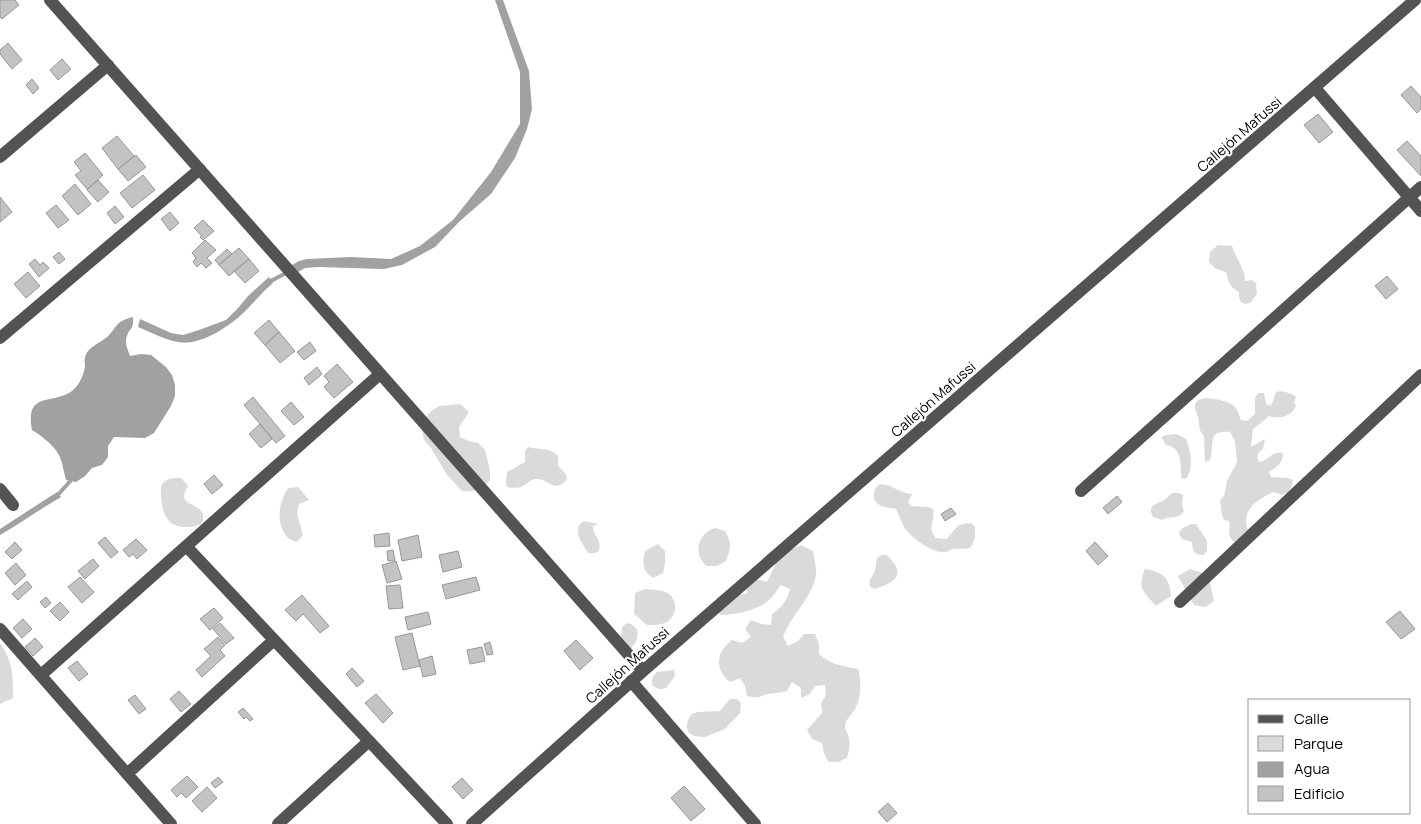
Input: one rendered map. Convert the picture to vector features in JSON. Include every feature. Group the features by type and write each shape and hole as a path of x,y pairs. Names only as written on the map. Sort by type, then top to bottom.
{"street":[{"path":"50,0 643,670"},
{"name":"Callejón Mafussi","path":"472,824 643,670 1416,0"},
{"path":"0,157 108,65"},
{"path":"1314,88 1421,211"},
{"path":"1,335 200,169"},
{"path":"1081,491 1421,187"},
{"path":"41,675 380,374"},
{"path":"1180,602 1421,375"},
{"path":"0,489 13,505"},
{"path":"186,546 447,824"},
{"path":"0,629 170,824"},
{"path":"127,774 274,640"},
{"path":"631,681 755,824"},
{"path":"278,824 369,741"}],"green space":[{"path":"1218,245 1232,246 1242,268 1245,281 1252,280 1256,283 1257,294 1251,302 1246,304 1241,302 1239,292 1230,284 1226,272 1216,269 1209,262 1210,252"},
{"path":"1281,391 1296,397 1294,402 1296,406 1288,415 1277,418 1269,416 1253,429 1251,447 1265,439 1263,449 1257,457 1259,462 1273,454 1283,453 1279,464 1269,472 1271,477 1293,480 1292,485 1285,494 1273,492 1255,503 1246,518 1249,532 1235,542 1230,536 1229,521 1224,520 1222,515 1220,500 1224,496 1227,481 1237,462 1235,441 1230,432 1217,433 1213,439 1210,460 1205,462 1204,436 1200,429 1195,406 1201,399 1219,400 1234,406 1241,420 1247,421 1255,414 1255,398 1258,393 1264,393 1266,404 1271,406 1276,392"},
{"path":"460,404 469,412 459,427 460,437 478,443 485,450 490,470 490,480 484,486 474,491 462,491 447,475 424,440 422,430 424,420 431,411 439,406"},
{"path":"1177,434 1186,439 1190,454 1191,464 1186,479 1181,478 1180,457 1178,453 1171,446 1166,445 1161,437"},
{"path":"528,447 555,453 558,456 558,466 566,474 567,479 556,486 534,479 523,486 507,487 507,472 525,462 525,451"},
{"path":"181,478 188,486 184,498 186,501 198,508 203,515 202,523 199,525 180,527 170,522 164,514 161,486 166,480"},
{"path":"880,484 912,494 908,502 911,506 933,509 931,527 936,538 946,539 958,526 971,523 975,527 975,538 971,547 940,552 916,540 904,527 896,509 881,506 876,502 874,491"},
{"path":"298,487 309,500 299,504 297,514 303,535 297,542 288,538 283,531 280,512 282,499 288,488"},
{"path":"1173,493 1183,495 1182,505 1184,511 1181,515 1163,520 1153,517 1152,507"},
{"path":"584,521 598,524 593,526 600,546 599,551 595,553 588,553 579,536 578,528"},
{"path":"1191,524 1196,524 1207,541 1207,551 1203,555 1196,553 1193,550 1192,542 1182,539 1179,534 1181,529"},
{"path":"715,528 725,531 730,542 729,553 726,561 717,566 706,566 698,551 699,546 704,535"},
{"path":"658,544 665,551 665,563 663,573 653,578 645,571 643,561 645,551"},
{"path":"801,545 813,551 816,575 806,599 783,637 788,646 798,641 804,634 815,634 819,644 819,654 833,663 858,669 859,674 860,690 858,701 845,725 849,741 848,755 847,758 838,762 828,762 822,743 812,739 807,730 822,713 821,703 826,695 825,685 815,686 810,694 801,698 801,688 792,682 787,691 751,697 747,696 745,686 740,678 730,682 721,672 719,666 720,655 732,640 742,643 751,637 745,629 751,620 771,625 772,614 784,603 790,589 781,585 772,598 764,604 732,614 721,615 713,608 717,598 726,593 747,594 747,584 756,579 767,582 782,554"},
{"path":"887,555 898,573 894,580 875,589 870,587 870,582 875,571 877,558"},
{"path":"1145,569 1164,576 1169,584 1171,596 1156,606 1142,586"},
{"path":"1190,569 1209,577 1214,601 1205,607 1194,605 1178,576"},
{"path":"645,589 663,591 674,600 673,616 667,622 647,625 634,614 635,593"},
{"path":"627,623 635,627 638,635 635,643 629,650 620,637 622,627"},
{"path":"0,643 8,656 13,682 13,698 0,704"},
{"path":"674,670 675,676 666,688 659,689 652,685 653,678 657,672"},
{"path":"730,699 737,699 741,703 740,713 725,729 705,737 694,736 689,733 687,723 692,714 720,711"}],"water":[{"path":"495,0 503,0 529,71 532,109 527,129 515,158 491,194 460,221 435,247 402,265 384,269 318,267 305,268 298,272 292,265 307,259 351,257 391,259 420,246 453,220 491,172 520,124 520,72"},
{"path":"269,277 273,283 240,316 219,331 203,339 186,343 178,342 163,338 138,327 140,319 171,333 183,335 226,320"},
{"path":"133,317 132,327 126,338 130,356 151,355 166,367 172,375 175,385 175,396 171,406 154,433 145,438 114,437 108,446 108,457 102,465 92,468 76,482 66,480 59,455 45,439 32,430 31,417 33,408 44,400 60,397 76,387 83,374 86,354 89,350 106,338 120,322"},
{"path":"57,492 61,497 0,535 0,529"}],"building":[{"path":"0,0 15,0 19,5 2,19 0,17"},
{"path":"8,43 22,60 12,69 0,54 0,50"},
{"path":"62,59 71,69 58,80 50,70"},
{"path":"32,79 39,88 33,94 26,85"},
{"path":"1411,86 1421,97 1421,109 1417,113 1401,95"},
{"path":"1318,114 1333,132 1319,143 1304,125"},
{"path":"117,136 134,156 118,169 102,148"},
{"path":"1407,141 1421,156 1421,176 1397,150"},
{"path":"85,153 103,175 87,189 75,175 81,171 74,162"},
{"path":"136,155 146,167 128,181 118,169"},
{"path":"143,175 155,190 132,208 120,193"},
{"path":"98,180 109,192 98,202 87,190"},
{"path":"75,184 91,204 78,215 62,196"},
{"path":"0,197 12,212 0,222"},
{"path":"56,205 69,220 58,228 46,213"},
{"path":"115,206 124,217 115,224 107,213"},
{"path":"170,212 179,223 170,231 161,219"},
{"path":"203,220 214,231 203,240 200,237 202,236 194,228"},
{"path":"205,240 216,250 207,258 212,263 206,268 201,263 197,267 193,262 196,258 192,253"},
{"path":"239,248 249,259 229,276 219,265"},
{"path":"227,249 232,254 219,265 215,260"},
{"path":"59,252 65,259 59,264 53,257"},
{"path":"35,259 40,265 43,262 49,268 39,277 29,264"},
{"path":"249,259 259,271 245,283 234,271"},
{"path":"28,272 40,286 26,298 14,284"},
{"path":"1387,276 1398,289 1386,299 1375,286"},
{"path":"269,320 279,332 265,345 254,333"},
{"path":"279,332 295,351 280,363 265,345"},
{"path":"310,342 316,351 304,360 297,352"},
{"path":"337,364 353,382 334,398 324,387 329,382 324,376"},
{"path":"317,367 322,374 309,385 304,378"},
{"path":"253,397 285,436 276,443 244,405"},
{"path":"291,402 304,417 294,425 281,411"},
{"path":"260,424 272,439 261,448 249,434"},
{"path":"214,475 223,485 212,494 204,484"},
{"path":"1117,496 1122,502 1108,514 1103,508"},
{"path":"951,508 956,514 945,521 941,514"},
{"path":"389,533 390,546 375,547 374,535"},
{"path":"418,535 422,557 402,561 398,540"},
{"path":"105,537 118,552 111,558 98,543"},
{"path":"136,539 147,550 137,559 133,554 129,557 123,550"},
{"path":"15,542 22,550 12,559 5,552"},
{"path":"1095,542 1108,556 1098,565 1086,551"},
{"path":"393,550 395,560 388,561 387,551"},
{"path":"458,551 462,567 443,572 439,555"},
{"path":"93,559 99,566 85,579 78,571"},
{"path":"396,561 402,579 387,583 382,565"},
{"path":"16,563 26,575 15,585 5,573"},
{"path":"80,577 94,592 82,603 68,587"},
{"path":"476,577 480,590 446,599 442,585"},
{"path":"27,581 32,587 18,600 12,594"},
{"path":"400,585 403,608 389,609 386,586"},
{"path":"302,595 329,626 320,633 303,614 296,621 285,610"},
{"path":"46,597 51,603 45,608 40,602"},
{"path":"60,602 69,612 60,621 50,611"},
{"path":"214,608 223,618 210,630 200,619"},
{"path":"1400,611 1415,629 1401,639 1386,622"},
{"path":"428,612 431,624 408,630 405,617"},
{"path":"23,619 32,629 22,638 13,628"},
{"path":"220,623 234,638 226,644 213,629"},
{"path":"412,633 420,666 403,670 395,637"},
{"path":"218,637 225,645 220,650 225,656 202,677 196,670 211,656 204,649"},
{"path":"35,638 43,647 33,656 25,647"},
{"path":"576,640 593,658 580,670 564,651"},
{"path":"490,642 493,654 487,655 484,644"},
{"path":"482,647 485,661 470,664 467,650"},
{"path":"432,656 436,674 423,677 419,660"},
{"path":"77,661 88,674 79,681 68,668"},
{"path":"352,668 364,681 357,687 346,674"},
{"path":"179,691 191,704 181,712 170,699"},
{"path":"376,694 393,713 383,723 365,703"},
{"path":"135,695 146,709 139,714 128,700"},
{"path":"243,708 253,719 250,721 246,717 244,719 238,712"},
{"path":"187,776 198,787 186,798 181,793 177,797 171,790"},
{"path":"218,777 223,782 215,788 211,783"},
{"path":"462,778 473,790 463,799 452,787"},
{"path":"684,786 705,809 691,821 671,798"},
{"path":"207,787 217,798 202,812 192,801"},
{"path":"888,803 897,813 887,822 878,812"}],"waterway":[{"path":"267,283 288,272"},
{"path":"56,497 73,478"}]}
